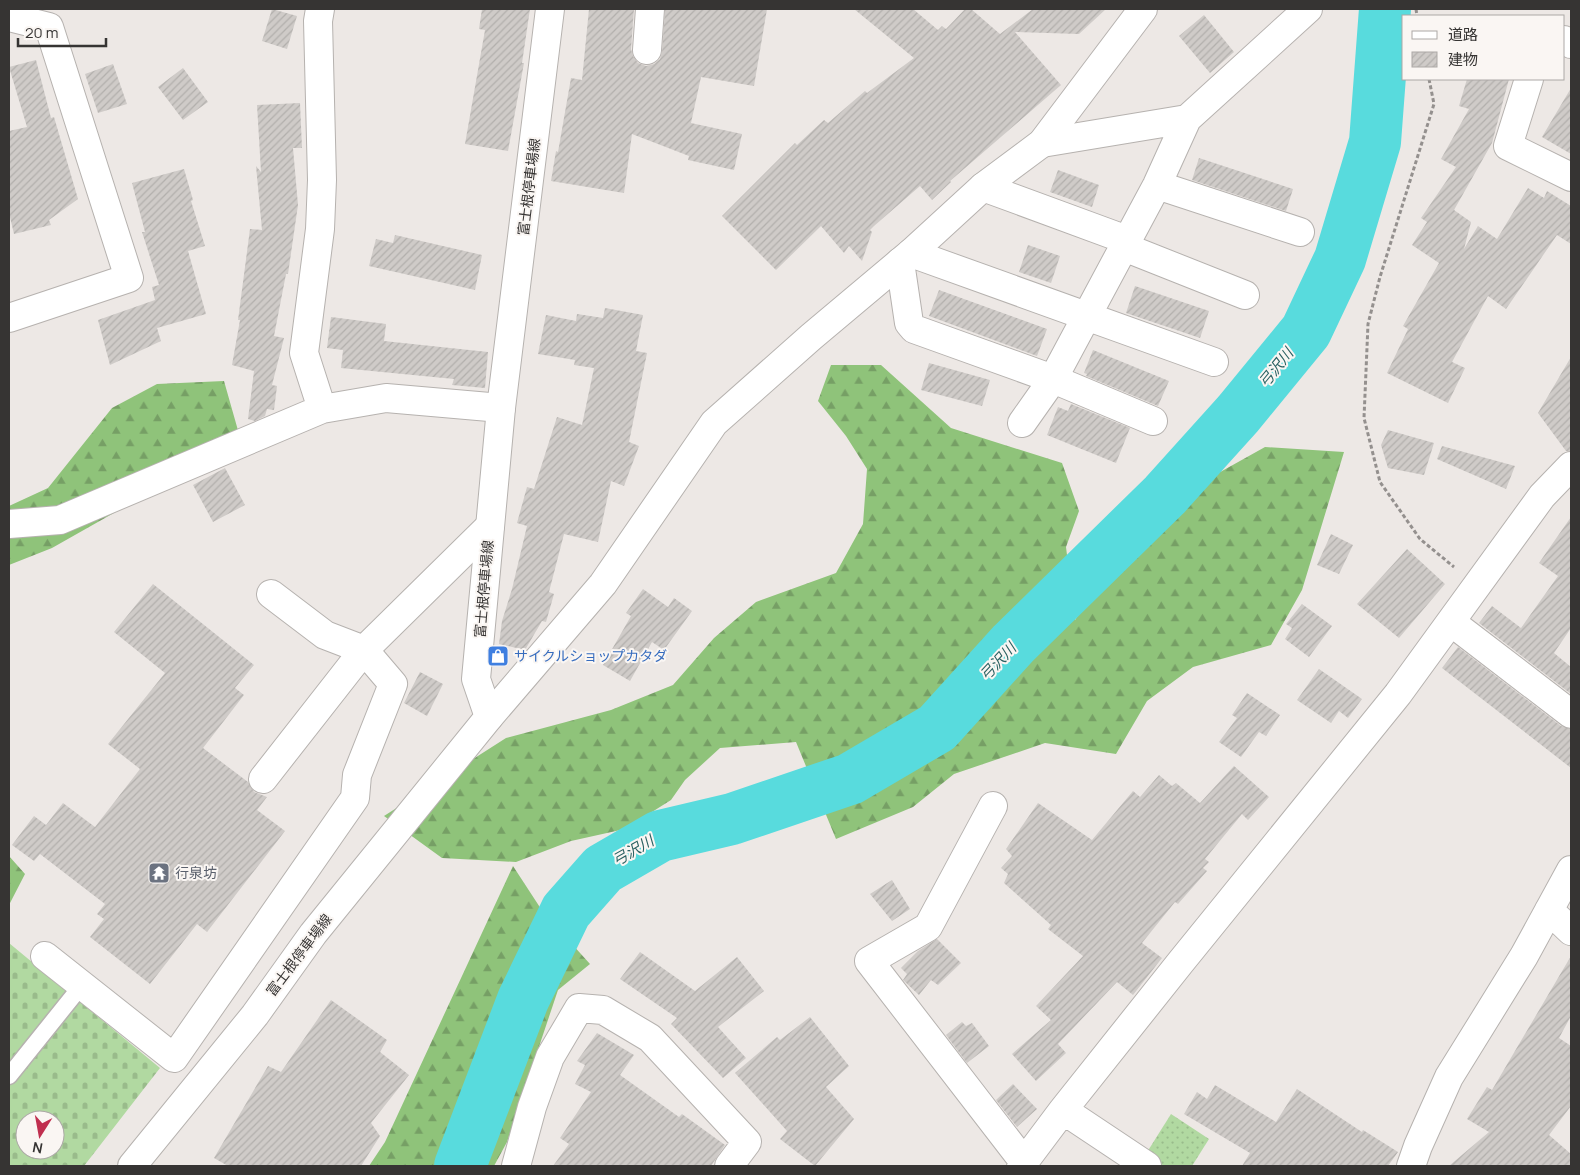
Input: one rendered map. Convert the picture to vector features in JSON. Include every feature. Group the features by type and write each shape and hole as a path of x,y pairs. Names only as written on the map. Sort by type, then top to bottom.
{"street":[{"path":"320,9 318,21 322,180 320,229 304,353 322,409"},
{"name":"富士根停車場線","path":"132,1166 255,1016 313,934 489,717 476,679 501,408 550,9"},
{"path":"647,50 650,9"},
{"path":"489,717 603,584 714,423 811,337 906,257 983,187 1042,144 1143,9"},
{"path":"1022,423 1053,379 1157,185 1187,120 1308,9"},
{"path":"9,17 49,27 130,278 9,318"},
{"path":"1530,80 1508,146 1571,177"},
{"path":"1042,144 1187,120"},
{"path":"1157,185 1300,232"},
{"path":"983,187 1126,243 1245,295"},
{"path":"906,257 1087,315 1214,362"},
{"path":"906,257 909,323 914,329 1053,379 1153,421"},
{"path":"9,524 60,520 322,409 386,398 501,408"},
{"path":"993,806 928,927 869,961 1022,1164 1063,1110 1392,702 1542,496 1571,466"},
{"path":"263,779 364,650 490,526"},
{"path":"45,956 174,1058 354,798 357,774 393,684 364,650 325,635 271,594"},
{"path":"1451,622 1571,714"},
{"path":"1411,1166 1449,1077 1524,956 1571,870"},
{"path":"1550,910 1571,931"},
{"path":"516,1166 532,1107 550,1058 579,1008 603,1010 650,1038 748,1142 729,1166"},
{"path":"1063,1110 1147,1166"}],"lane":[{"path":"9,1076 82,985"}],"path":[{"path":"1429,80 1434,104 1380,277 1368,324 1364,418 1380,482 1420,539 1477,585"}],"green space":[{"path":"831,365 881,365 951,428 1062,463 1079,511 1066,547 1075,620 1145,514 1265,447 1344,452 1302,590 1271,645 1193,667 1147,701 1116,754 1045,743 954,774 913,807 836,839 796,742 720,748 685,780 671,800 625,829 571,841 516,862 442,858 384,816 506,738 611,710 673,685 714,638 756,602 836,573 863,524 867,469 846,436 818,401"},
{"path":"224,381 241,441 52,548 9,565 9,506 48,488 112,408 157,384"},
{"path":"9,856 25,874 9,905"},
{"path":"513,866 543,912 590,964 558,990 507,1142 494,1166 369,1166 385,1142"},
{"path":"9,943 160,1068 84,1166 9,1166"},
{"path":"1171,1114 1209,1139 1192,1166 1159,1166 1144,1157"}],"building":[{"path":"272,9 297,16 287,49 262,41"},
{"path":"482,9 530,9 522,63 524,63 508,151 465,144 485,30 479,29"},
{"path":"589,9 634,9 631,49 638,63 646,66 654,64 660,59 665,9 767,9 754,86 701,77 691,123 742,134 734,170 688,160 689,156 632,134 624,193 551,181 571,78 582,80"},
{"path":"854,9 913,9 938,30 942,26 946,29 965,9 971,9 1000,34 1033,9 1106,9 1079,34 1015,32 1061,85 950,181 932,200 920,186 874,226 870,230 872,232 862,261 849,246 844,253 821,226 776,270 722,216 795,143 797,145 824,120 828,123 865,91 867,93 914,58"},
{"path":"1204,15 1234,52 1210,73 1179,36"},
{"path":"36,60 51,118 54,117 78,199 49,220 51,225 14,234 9,213 9,131 27,127 9,67"},
{"path":"113,64 127,104 98,113 85,74"},
{"path":"183,68 208,102 183,120 158,87"},
{"path":"1467,80 1509,80 1492,143 1454,210 1471,222 1464,249 1478,226 1497,239 1528,188 1544,198 1547,191 1571,206 1571,244 1557,235 1506,309 1488,296 1452,362 1465,368 1448,403 1387,373 1408,329 1403,326 1439,263 1412,245 1427,222 1421,218 1456,167 1441,159 1469,109 1459,106"},
{"path":"1571,88 1571,154 1542,137"},
{"path":"300,103 302,148 293,148 298,205 288,274 286,274 274,336 284,338 272,385 277,386 274,410 267,409 265,416 255,421 248,419 254,371 232,365 240,320 238,320 250,229 262,230 256,166 261,172 257,105"},
{"path":"1199,158 1293,189 1286,211 1192,180"},
{"path":"184,169 193,200 191,201 205,246 188,251 206,314 157,328 161,341 110,365 98,320 155,300 152,287 159,285 142,232 145,232 132,183"},
{"path":"1058,170 1099,185 1092,207 1050,192"},
{"path":"395,235 482,255 475,290 369,266 376,239 393,243"},
{"path":"1028,245 1060,256 1051,283 1019,272"},
{"path":"1135,286 1209,311 1200,338 1126,313"},
{"path":"939,290 1047,329 1037,356 929,316"},
{"path":"605,308 643,315 636,351 647,353 629,442 639,446 624,486 611,481 598,542 564,534 549,592 554,594 546,622 542,621 525,650 499,644 502,621 512,589 527,526 517,523 527,487 534,489 557,417 582,425 594,368 574,365 575,360 538,354 546,315 576,321 577,314 603,318"},
{"path":"331,317 386,324 384,341 488,352 485,388 452,385 454,379 341,368 343,350 327,348"},
{"path":"1093,350 1169,381 1158,406 1086,376 1087,374 1084,373"},
{"path":"1571,357 1571,451 1566,451 1538,413"},
{"path":"929,363 990,380 982,406 921,390"},
{"path":"1071,404 1130,428 1116,463 1047,435 1058,407 1068,411"},
{"path":"1388,430 1434,443 1424,475 1388,468 1381,445"},
{"path":"1442,446 1515,466 1506,489 1437,459"},
{"path":"225,468 245,505 213,522 193,485"},
{"path":"1571,517 1571,628 1554,653 1571,667 1571,694 1479,623 1492,606 1521,628 1558,576 1539,563"},
{"path":"1331,534 1353,545 1339,574 1317,565"},
{"path":"1407,549 1445,584 1399,638 1357,604"},
{"path":"153,584 254,665 235,688 244,695 203,748 248,782 254,792 267,797 257,810 285,831 207,932 197,924 150,984 90,937 104,919 97,914 105,904 40,854 34,861 12,845 34,816 46,825 63,803 95,827 140,769 108,744 165,673 114,632"},
{"path":"643,589 668,607 674,598 692,611 664,650 652,642 630,681 603,665 631,616 626,613"},
{"path":"1302,604 1332,626 1309,657 1285,639 1292,628 1286,624"},
{"path":"1458,647 1561,726 1571,729 1571,768 1442,668"},
{"path":"1319,669 1362,699 1348,718 1339,711 1331,723 1297,700"},
{"path":"420,672 443,684 427,716 404,703"},
{"path":"1247,693 1280,715 1266,736 1259,732 1241,757 1219,742 1237,718 1232,715"},
{"path":"1234,766 1269,797 1248,820 1242,814 1205,859 1209,862 1203,868 1207,871 1178,904 1175,902 1142,943 1162,958 1133,995 1117,982 1058,1044 1066,1053 1036,1081 1012,1054 1051,1020 1036,1006 1083,956 1048,929 1051,925 1004,883 1008,874 1001,868 1012,856 1006,849 1038,803 1092,840 1133,791 1140,797 1159,775 1172,786 1176,783 1200,803"},
{"path":"892,880 910,909 892,921 870,894"},
{"path":"937,939 961,963 938,985 931,980 919,995 903,980 907,974 901,968 918,951"},
{"path":"640,952 695,991 737,957 764,991 718,1027 746,1058 723,1078 671,1024 677,1018 620,979"},
{"path":"1571,956 1571,1016 1559,1038 1571,1046 1571,1106 1549,1135 1571,1154 1571,1166 1449,1166 1489,1132 1467,1119 1487,1087 1492,1090"},
{"path":"331,1000 387,1040 380,1052 409,1075 371,1123 380,1136 361,1166 228,1166 214,1158 268,1066 281,1072"},
{"path":"810,1017 849,1066 826,1087 854,1119 815,1166 780,1139 787,1131 735,1073 777,1037 780,1040"},
{"path":"962,1022 966,1026 972,1023 989,1046 967,1063 946,1035"},
{"path":"597,1033 634,1055 620,1075 679,1117 682,1114 725,1145 711,1166 553,1166 569,1144 560,1138 591,1092 575,1084 585,1065 577,1061"},
{"path":"1013,1084 1037,1109 1017,1127 996,1100"},
{"path":"1215,1085 1276,1122 1297,1089 1362,1132 1363,1130 1398,1152 1388,1166 1242,1166 1250,1153 1184,1114 1197,1092 1207,1099"}],"waterway":[{"name":"弓沢川","path":"460,1166 523,1000 566,911 603,869 660,836 732,819 850,779 937,728 1013,644 1165,495 1238,414 1306,331 1340,259 1375,142 1385,9"}],"place":[{"name":"サイクルショップカタダ","path":"498,656"},
{"name":"行泉坊","path":"159,873"}]}
